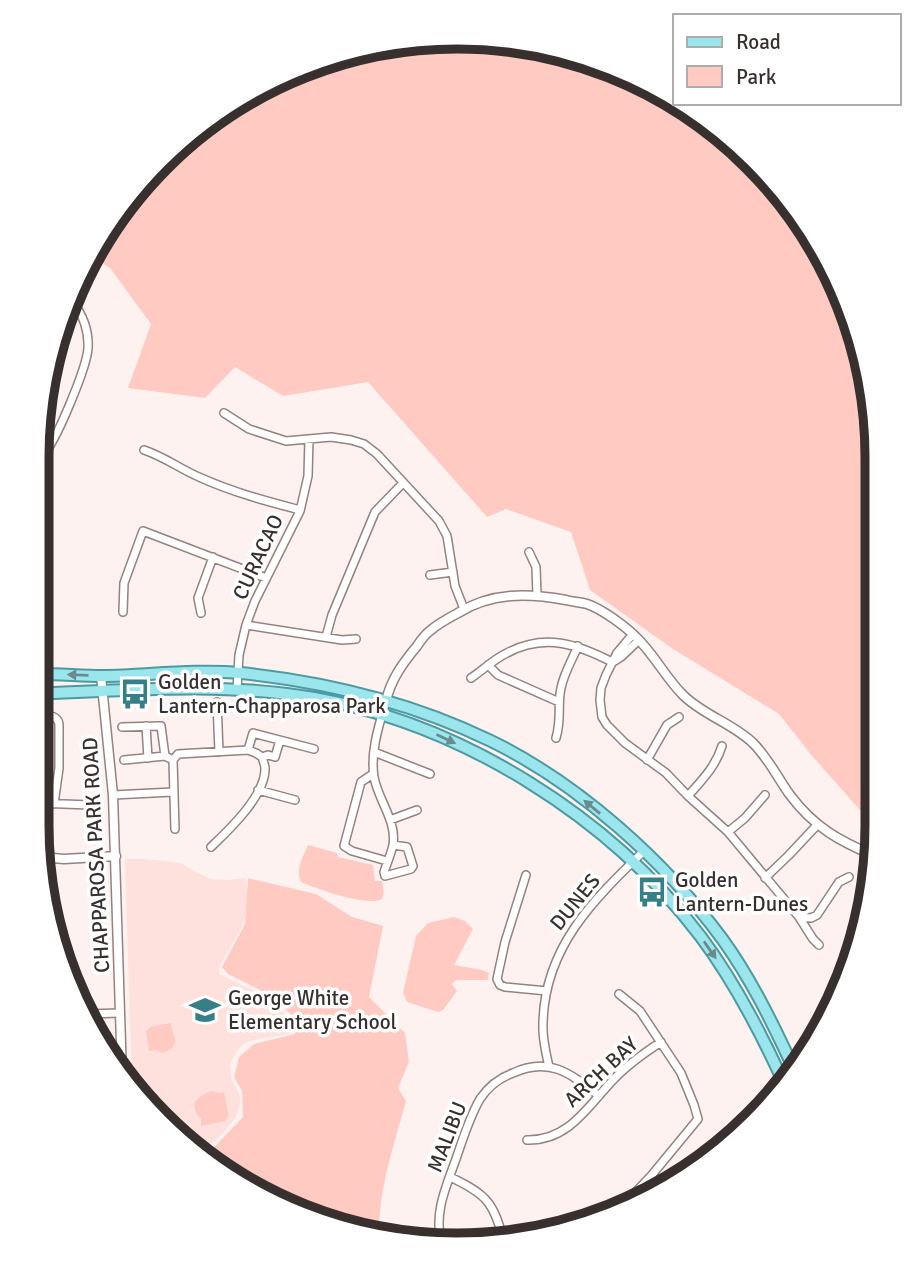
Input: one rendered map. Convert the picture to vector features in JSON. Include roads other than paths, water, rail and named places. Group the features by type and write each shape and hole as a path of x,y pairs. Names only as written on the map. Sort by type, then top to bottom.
{"main road":[{"path":"49,674 238,673 320,684 386,701 494,742 543,771 586,802 665,871 724,942 766,1010 790,1061"},
{"path":"49,692 182,688 237,690 313,698 382,715 433,734 517,775 583,820 633,862 673,904 701,936 722,966 751,1015 780,1074"}],"street":[{"path":"49,446 85,365 87,328 77,309"},
{"path":"224,413 249,429 286,441 331,437 364,444 377,454 443,528 447,536 455,586 464,609"},
{"name":"CURACAO","path":"237,690 239,655 246,625 300,510 308,476 309,439"},
{"path":"144,450 162,456 201,478 253,498 300,510"},
{"path":"326,637 332,615 374,512 403,483"},
{"path":"123,612 124,583 143,531 266,578"},
{"path":"529,552 536,567 537,594"},
{"path":"201,613 198,598 213,557"},
{"path":"430,575 453,572"},
{"path":"393,845 407,847 413,868 385,876 393,834 373,774 374,752 389,689 401,666 429,631 464,609 506,596 537,594 589,605 636,637 682,694 692,703 736,729 753,744 772,766 802,810 839,840 864,851"},
{"path":"246,625 342,640 356,639"},
{"path":"636,637 621,657 612,662 601,688 602,717 613,732 666,773 728,832 819,945"},
{"path":"471,678 505,653 526,645 552,642 578,646 612,662"},
{"path":"556,738 564,678 578,646"},
{"path":"488,665 498,675 559,702"},
{"name":"CHAPPAROSA PARK ROAD","path":"101,676 113,795 121,1057"},
{"path":"218,702 219,752"},
{"path":"49,716 54,716 60,724 54,804"},
{"path":"647,760 667,725 679,717"},
{"path":"146,726 148,758"},
{"path":"122,727 162,726 169,758 175,829"},
{"path":"248,750 253,733 314,749"},
{"path":"262,757 275,757 281,740"},
{"path":"688,796 718,759 722,746"},
{"path":"124,760 248,750 262,757 266,767 258,790 238,821 211,847"},
{"path":"374,752 430,774"},
{"path":"373,774 361,782 344,846 387,861"},
{"path":"258,790 295,800"},
{"path":"113,795 173,792"},
{"path":"728,832 745,818 765,795"},
{"path":"49,804 90,805"},
{"path":"390,820 417,810"},
{"path":"765,878 818,824"},
{"name":"DUNES","path":"548,1067 542,1025 547,991 558,955 568,935 601,895 644,851"},
{"path":"50,858 116,856"},
{"path":"526,875 505,942 497,979 500,985 505,987 547,991"},
{"path":"799,917 811,918 817,915 839,882 849,877"},
{"path":"619,994 640,1011 681,1073 698,1119 637,1191"},
{"path":"96,1014 120,1013"},
{"name":"ARCH BAY","path":"527,1140 543,1139 569,1126 622,1071 661,1042"},
{"name":"MALIBU","path":"439,1232 439,1211 472,1115 481,1098 495,1082 519,1070 534,1065 548,1067"},
{"path":"548,1067 566,1072 599,1096"},
{"path":"450,1177 471,1187 491,1205 501,1231"}],"place":[{"name":"Golden Lantern-Chapparosa Park","path":"135,694"},
{"name":"Golden Lantern-Dunes","path":"652,892"},
{"name":"George White Elementary School","path":"205,1010"}]}
